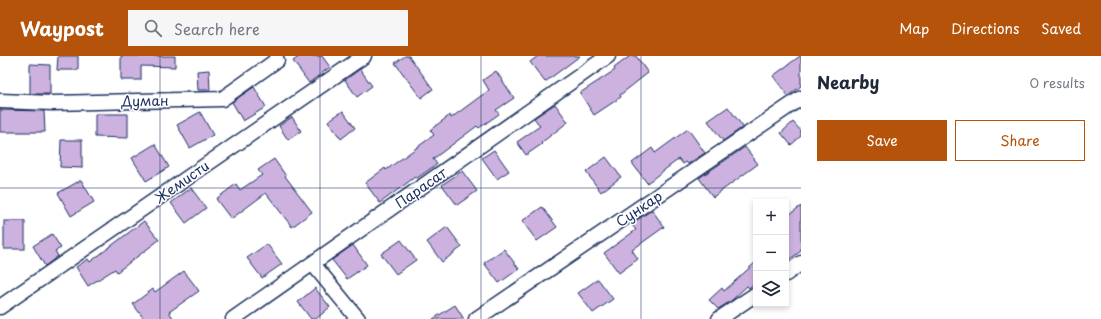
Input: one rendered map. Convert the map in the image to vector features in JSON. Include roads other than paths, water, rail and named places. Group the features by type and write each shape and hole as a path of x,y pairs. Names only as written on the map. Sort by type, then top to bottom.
{"street":[{"name":"Жемисти","path":"0,307 364,56"},
{"name":"Парасат","path":"233,319 608,56"},
{"name":"Думан","path":"0,101 53,103 222,99 277,60"},
{"name":"Сункар","path":"476,319 801,98"},
{"path":"789,272 801,263"},
{"path":"313,264 358,319"},
{"path":"719,319 753,296"}]}
